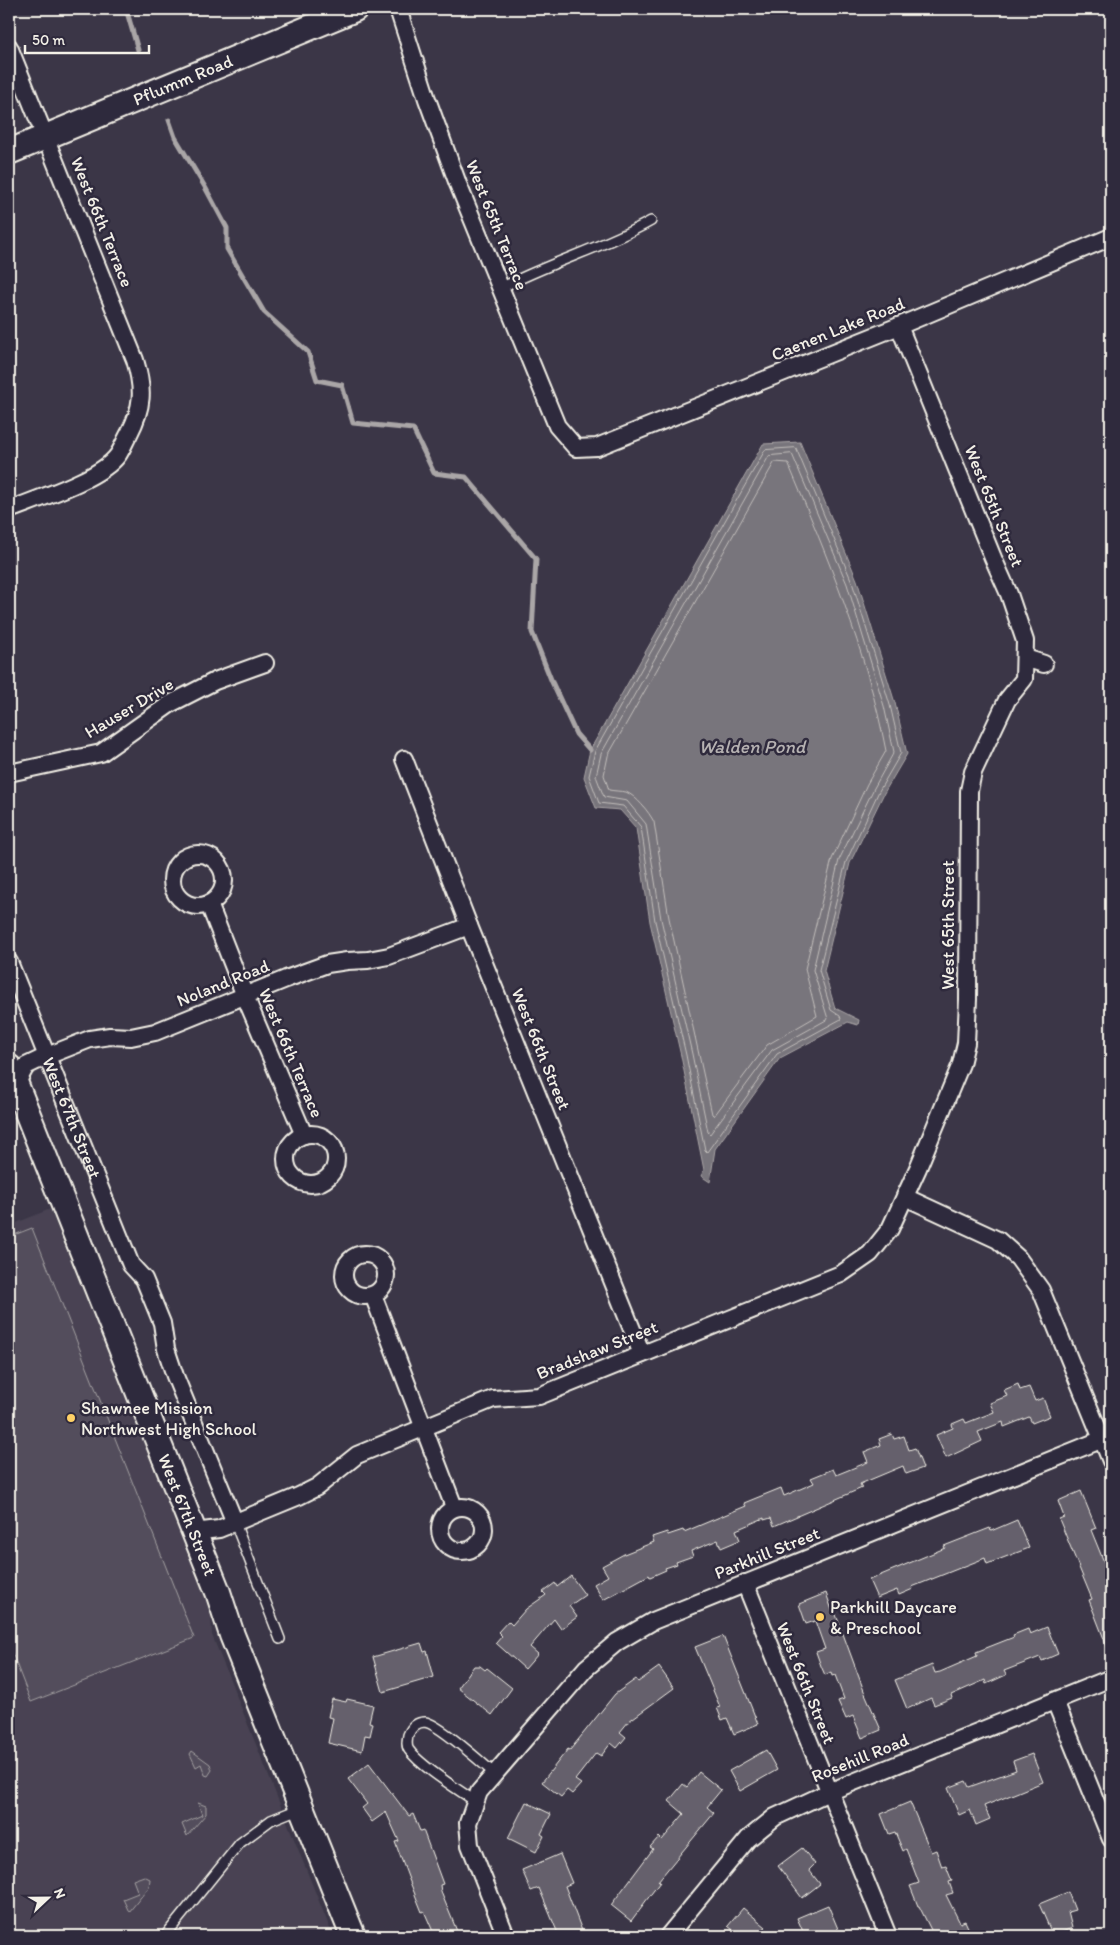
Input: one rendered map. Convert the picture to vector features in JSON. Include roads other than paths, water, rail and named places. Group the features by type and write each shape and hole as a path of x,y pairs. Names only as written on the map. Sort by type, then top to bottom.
{"street":[{"name":"Pflumm Road","path":"9,152 355,9"},
{"name":"West 65th Terrace","path":"398,9 427,99 458,184 557,426 576,448"},
{"name":"West 66th Terrace","path":"9,47 135,360 140,377 141,398 139,416 118,456 103,469 90,477 9,510"},
{"name":"Caenen Lake Road","path":"576,448 597,446 899,326 1111,237"},
{"name":"West 65th Street","path":"899,326 1009,594 1025,641 1024,679 1007,700 973,772 971,781 968,817 968,999 966,1043 961,1064 905,1197"},
{"path":"1025,658 1044,664"},
{"name":"Hauser Drive","path":"9,773 101,753 170,704 215,681 265,663"},
{"name":"West 66th Street","path":"404,759 469,926 642,1354"},
{"name":"West 66th Terrace","path":"209,904 245,996 304,1135"},
{"name":"Noland Road","path":"11,1083 26,1066 90,1039 110,1036 131,1037 155,1032 327,964 389,956 469,926"},
{"name":"West 67th Street","path":"9,962 131,1265 144,1279 162,1324 166,1349 175,1376 234,1523"},
{"name":"West 67th Street","path":"11,1083 194,1532 218,1592 232,1635 353,1936"},
{"path":"905,1197 998,1240 1018,1258 1041,1290 1111,1461"},
{"name":"Bradshaw Street","path":"194,1532 219,1529 317,1487 357,1455 493,1399 539,1396 842,1274 870,1254 890,1229 905,1197"},
{"path":"373,1295 454,1508"},
{"name":"Parkhill Street","path":"495,1774 568,1686 586,1668 617,1642 653,1621 1102,1439"},
{"name":"West 66th Street","path":"745,1583 828,1792 888,1936"},
{"name":"Rosehill Road","path":"668,1936 748,1839 775,1817 828,1792 1111,1678"},
{"path":"1055,1701 1111,1839"},
{"path":"495,1774 480,1792 468,1824 470,1845 506,1936"}],"lane":[{"path":"501,288 531,272 626,235 651,221"},
{"path":"234,1523 280,1639"},
{"path":"476,1802 419,1760 410,1751 407,1746 412,1727 417,1723 425,1722 434,1725 495,1774"},
{"path":"165,1936 240,1843 271,1820 301,1808"}],"water":[{"name":"Walden Pond","path":"800,442 857,580 895,703 907,754 884,793 850,863 824,971 835,1008 859,1020 858,1025 848,1022 780,1058 715,1149 710,1182 701,1176 704,1170 681,1056 650,922 636,828 620,810 596,808 584,777 590,750 763,444"}],"waterway":[{"path":"127,9 138,50"},
{"path":"169,120 175,137 227,228 227,249 264,312 308,352 317,380 342,385 353,423 413,429 434,473 466,477 536,559 532,632 576,734 590,750"}],"place":[{"name":"Shawnee Mission Northwest High School","path":"71,1418"},
{"name":"Parkhill Daycare & Preschool","path":"820,1617"}]}
